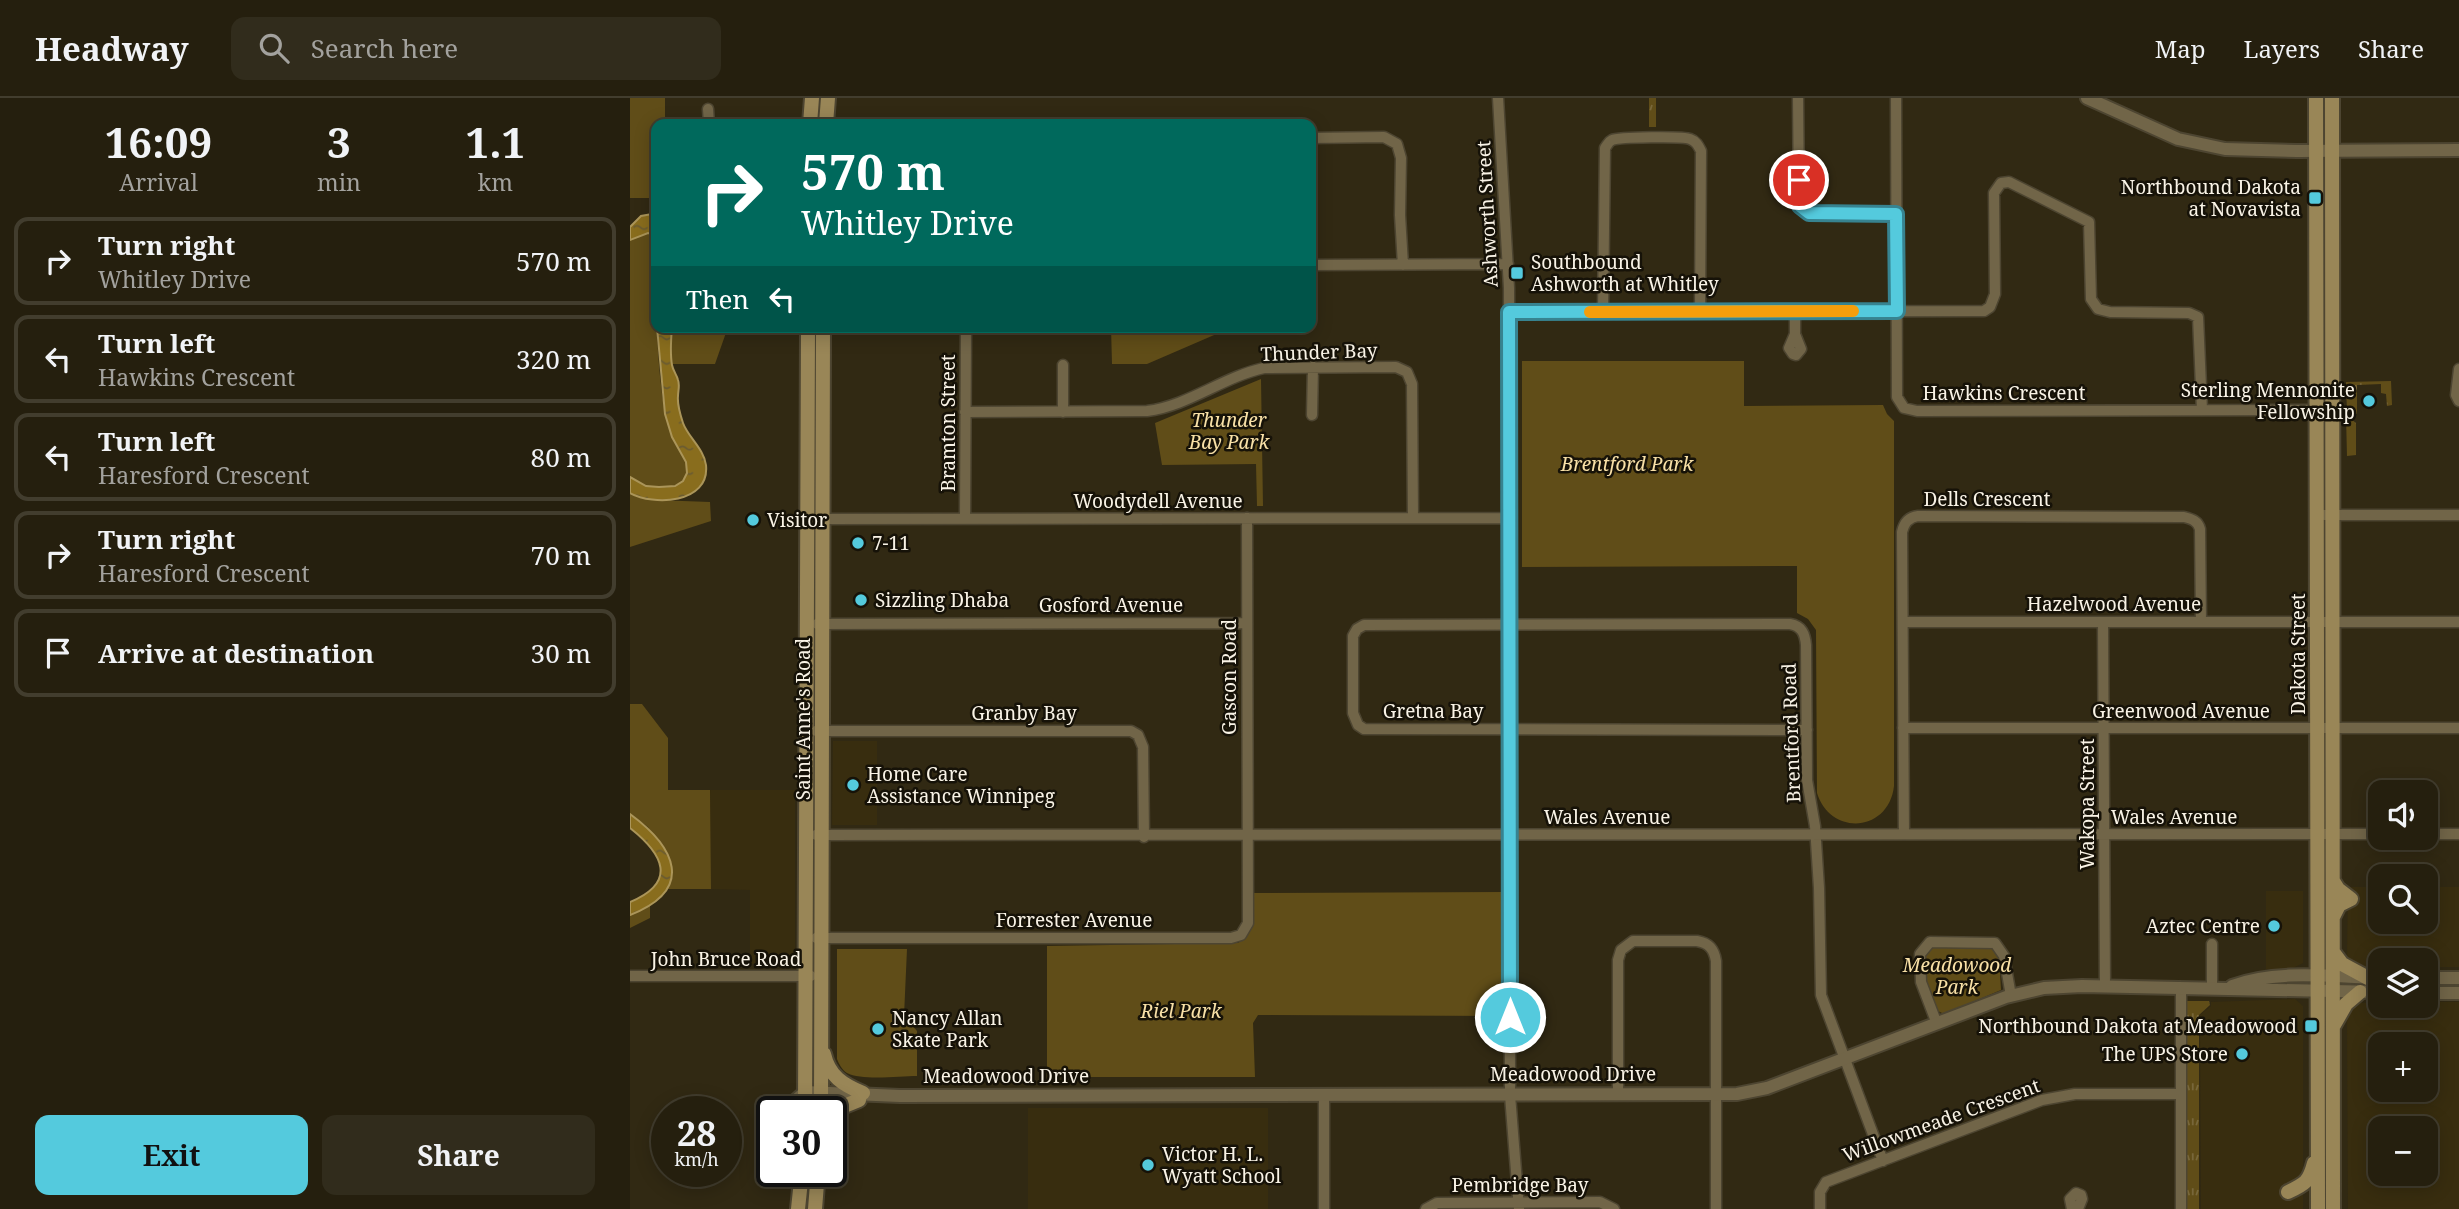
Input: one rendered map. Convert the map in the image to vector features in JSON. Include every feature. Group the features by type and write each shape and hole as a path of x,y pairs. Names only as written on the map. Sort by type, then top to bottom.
{"main road":[{"path":"810,119 812,98"},
{"path":"826,119 828,98"},
{"name":"Dakota Street","path":"2316,98 2324,151 2332,410 2332,515 2317,728 2325,834 2333,881 2338,889 2351,899 2339,905 2333,917 2333,952"},
{"name":"Dakota Street","path":"2317,1209 2317,983 2333,728 2317,515 2317,410 2324,151 2332,98"},
{"name":"Saint Anne's Road","path":"805,1096 808,333"},
{"name":"Saint Anne's Road","path":"821,1096 823,333"},
{"path":"806,734 822,734"},
{"path":"2333,952 2342,964 2368,975"},
{"path":"2333,952 2333,1209"},
{"path":"2333,1026 2346,1004 2360,992"},
{"path":"822,1042 830,1070 842,1083 861,1096 847,1104"},
{"path":"2317,1209 2312,1203 2288,1192 2305,1185 2318,1144"},
{"path":"798,1209 800,1187"},
{"path":"814,1209 816,1187"}],"street":[{"name":"Ashworth Street","path":"1498,98 1509,312 1510,1093 1519,1206"},
{"path":"1798,98 1799,198 1802,209 1813,214 1896,214"},
{"name":"Hawkins Crescent","path":"1896,98 1897,397 1899,403 1907,409 2332,410"},
{"path":"2087,98 2167,134 2203,145 2237,150 2459,150"},
{"path":"708,109 709,119"},
{"path":"1316,138 1384,137 1398,144 1401,159 1403,265"},
{"path":"1603,312 1604,152 1613,140 1639,138 1690,138 1701,151 1700,312"},
{"path":"1509,312 1977,311 1990,307 1995,294 1994,193 2001,183 2009,182 2089,222 2091,299 2098,309 2110,313 2189,313 2199,317 2202,410"},
{"path":"1316,265 1508,264"},
{"path":"1795,312 1795,334"},
{"name":"Bramton Street","path":"965,519 966,333"},
{"path":"1063,365 1063,412"},
{"name":"Thunder Bay","path":"965,412 1156,410 1271,367 1396,367 1409,375 1412,390 1413,518"},
{"path":"1312,367 1312,415"},
{"path":"2459,369 2456,395 2459,401"},
{"path":"2317,515 2459,515"},
{"name":"Woodydell Avenue","path":"807,520 1510,517"},
{"name":"Dells Crescent","path":"1903,834 1902,532 1904,525 1914,517 2184,517 2196,522 2201,534 2201,622"},
{"name":"Gascon Road","path":"1246,835 1247,518"},
{"name":"Gosford Avenue","path":"807,624 1247,622"},
{"name":"Hazelwood Avenue","path":"1903,622 2459,622"},
{"name":"Wakopa Street","path":"2103,622 2105,986"},
{"name":"Gretna Bay","path":"1510,624 1364,625 1357,629 1353,636 1353,713 1358,725 1364,729 1510,729"},
{"name":"Brentford Road","path":"1510,624 1795,625 1804,633 1808,792 1819,888 1821,995 1883,1161"},
{"name":"Greenwood Avenue","path":"1903,728 2459,728"},
{"path":"1510,729 1807,730"},
{"name":"Granby Bay","path":"822,734 1131,731 1139,735 1143,747 1144,837"},
{"name":"Wales Avenue","path":"806,836 2368,834"},
{"path":"2438,834 2459,834"},
{"name":"Forrester Avenue","path":"805,938 1236,937 1247,928 1248,923 1246,835"},
{"path":"1618,1093 1620,950 1633,941 1697,941 1710,947 1716,961 1716,1209"},
{"path":"1937,1024 1920,976 1920,954 1930,942 1995,943 2002,951 2011,996"},
{"path":"2212,944 2212,988"},
{"name":"Meadowood Drive","path":"847,1098 861,1096 887,1101 900,1096 1745,1093 1768,1088 2011,996 2052,987 2228,988 2244,981 2305,975 2317,983 2333,984 2368,979"},
{"name":"John Bruce Road","path":"630,976 822,977"},
{"path":"2438,978 2459,978"},
{"name":"Meadowood Drive","path":"2333,984 2368,992"},
{"path":"2181,988 2181,1209"},
{"path":"2438,993 2459,993"},
{"path":"1324,1094 1324,1209"},
{"name":"Willowmeade Crescent","path":"1820,1209 1821,1192 1826,1182 2056,1096 2181,1094"},
{"path":"2071,1209 2070,1199 2076,1193 2081,1195 2082,1199 2078,1209"},
{"name":"Pembridge Bay","path":"1426,1209 1437,1203 1519,1206 1600,1202 1614,1209"}],"shaded area":[{"path":"833,741 877,741 877,825 832,825"},
{"path":"710,790 795,790 795,963 750,964 750,890 711,889"},
{"path":"2348,887 2368,887 2368,934 2438,934 2438,887 2459,887 2459,967 2438,967 2438,948 2368,948 2368,967 2359,967 2347,958"},
{"path":"2266,891 2303,891 2303,963 2291,969 2266,969"},
{"path":"2295,999 2303,1006 2303,1209 2201,1209 2200,1015 2211,1006 2211,1002"},
{"path":"2438,1002 2459,1002 2459,1209 2348,1209 2347,1016 2358,1003 2368,1003 2368,1018 2438,1018"},
{"name":"Victor H. L. Wyatt School","path":"1028,1108 1268,1108 1268,1209 1028,1209"}],"green space":[{"path":"630,98 665,98 665,119 651,119 651,198 630,198"},
{"path":"1649,98 1656,98 1656,127 1649,127"},
{"path":"651,234 651,333 657,333 665,413 687,467 687,473 680,482 662,488 644,485 630,477 630,240"},
{"path":"672,333 726,333 715,364 672,364"},
{"path":"1111,333 1219,333 1147,364 1112,364"},
{"name":"Brentford Park","path":"1522,361 1744,361 1744,406 1883,405 1894,421 1894,786 1890,801 1882,813 1859,823 1846,822 1834,817 1824,807 1817,793 1816,630 1808,619 1797,613 1797,566 1522,567"},
{"name":"Thunder Bay Park","path":"1261,379 1263,506 1257,506 1256,464 1162,465 1155,423"},
{"path":"2391,381 2392,405 2387,406 2386,394 2381,393 2381,384 2357,385 2357,414 2347,412 2346,382"},
{"path":"2346,415 2356,423 2356,455 2347,456"},
{"path":"630,493 656,500 710,502 711,521 630,547"},
{"path":"630,704 642,704 668,738 668,790 710,790 711,889 667,889 672,876 648,827 630,814"},
{"name":"Riel Park","path":"1501,892 1505,900 1504,1016 1258,1015 1253,1023 1255,1077 1047,1077 1047,946 1238,943 1251,927 1253,893"},
{"path":"650,905 650,918 630,928 630,915"},
{"name":"Meadowood Park","path":"1935,946 1993,947 1999,956 2001,990 1944,1014 1938,1011 1925,977 1924,955"},
{"path":"837,949 907,949 904,1016 917,1031 917,1076 862,1077 847,1073 841,1067 837,1059"},
{"path":"2186,1001 2209,1001 2210,1005 2199,1015 2199,1209 2186,1209"}],"water":[{"path":"651,214 651,234 630,240 630,227 641,216"},
{"path":"658,333 672,333 671,361 679,382 679,410 685,428 706,465 705,478 699,488 690,494 678,499 652,500 630,493 630,477 646,486 675,486 683,481 687,473 686,462 672,437 665,414"},
{"path":"630,814 658,840 672,867 671,880 664,893 651,905 630,915 630,902 655,886 660,877 660,867 651,848 630,828"}],"slow traffic":[{"path":"1590,312 1853,311"}],"place":[{"name":"Northbound Dakota at Novavista","path":"2315,198"},
{"name":"Southbound Ashworth at Whitley","path":"1517,273"},
{"name":"Sterling Mennonite Fellowship","path":"2369,401"},
{"name":"Visitor","path":"753,520"},
{"name":"7-11","path":"858,543"},
{"name":"Sizzling Dhaba","path":"861,600"},
{"name":"Home Care Assistance Winnipeg","path":"853,785"},
{"name":"Aztec Centre","path":"2274,926"},
{"name":"Northbound Dakota at Meadowood","path":"2311,1026"},
{"name":"Nancy Allan Skate Park","path":"878,1029"},
{"name":"The UPS Store","path":"2242,1054"},
{"name":"Victor H. L. Wyatt School","path":"1148,1165"}],"route":[{"path":"1510,1017 1509,312 1897,311 1896,214 1809,213 1800,206 1799,180"}]}
